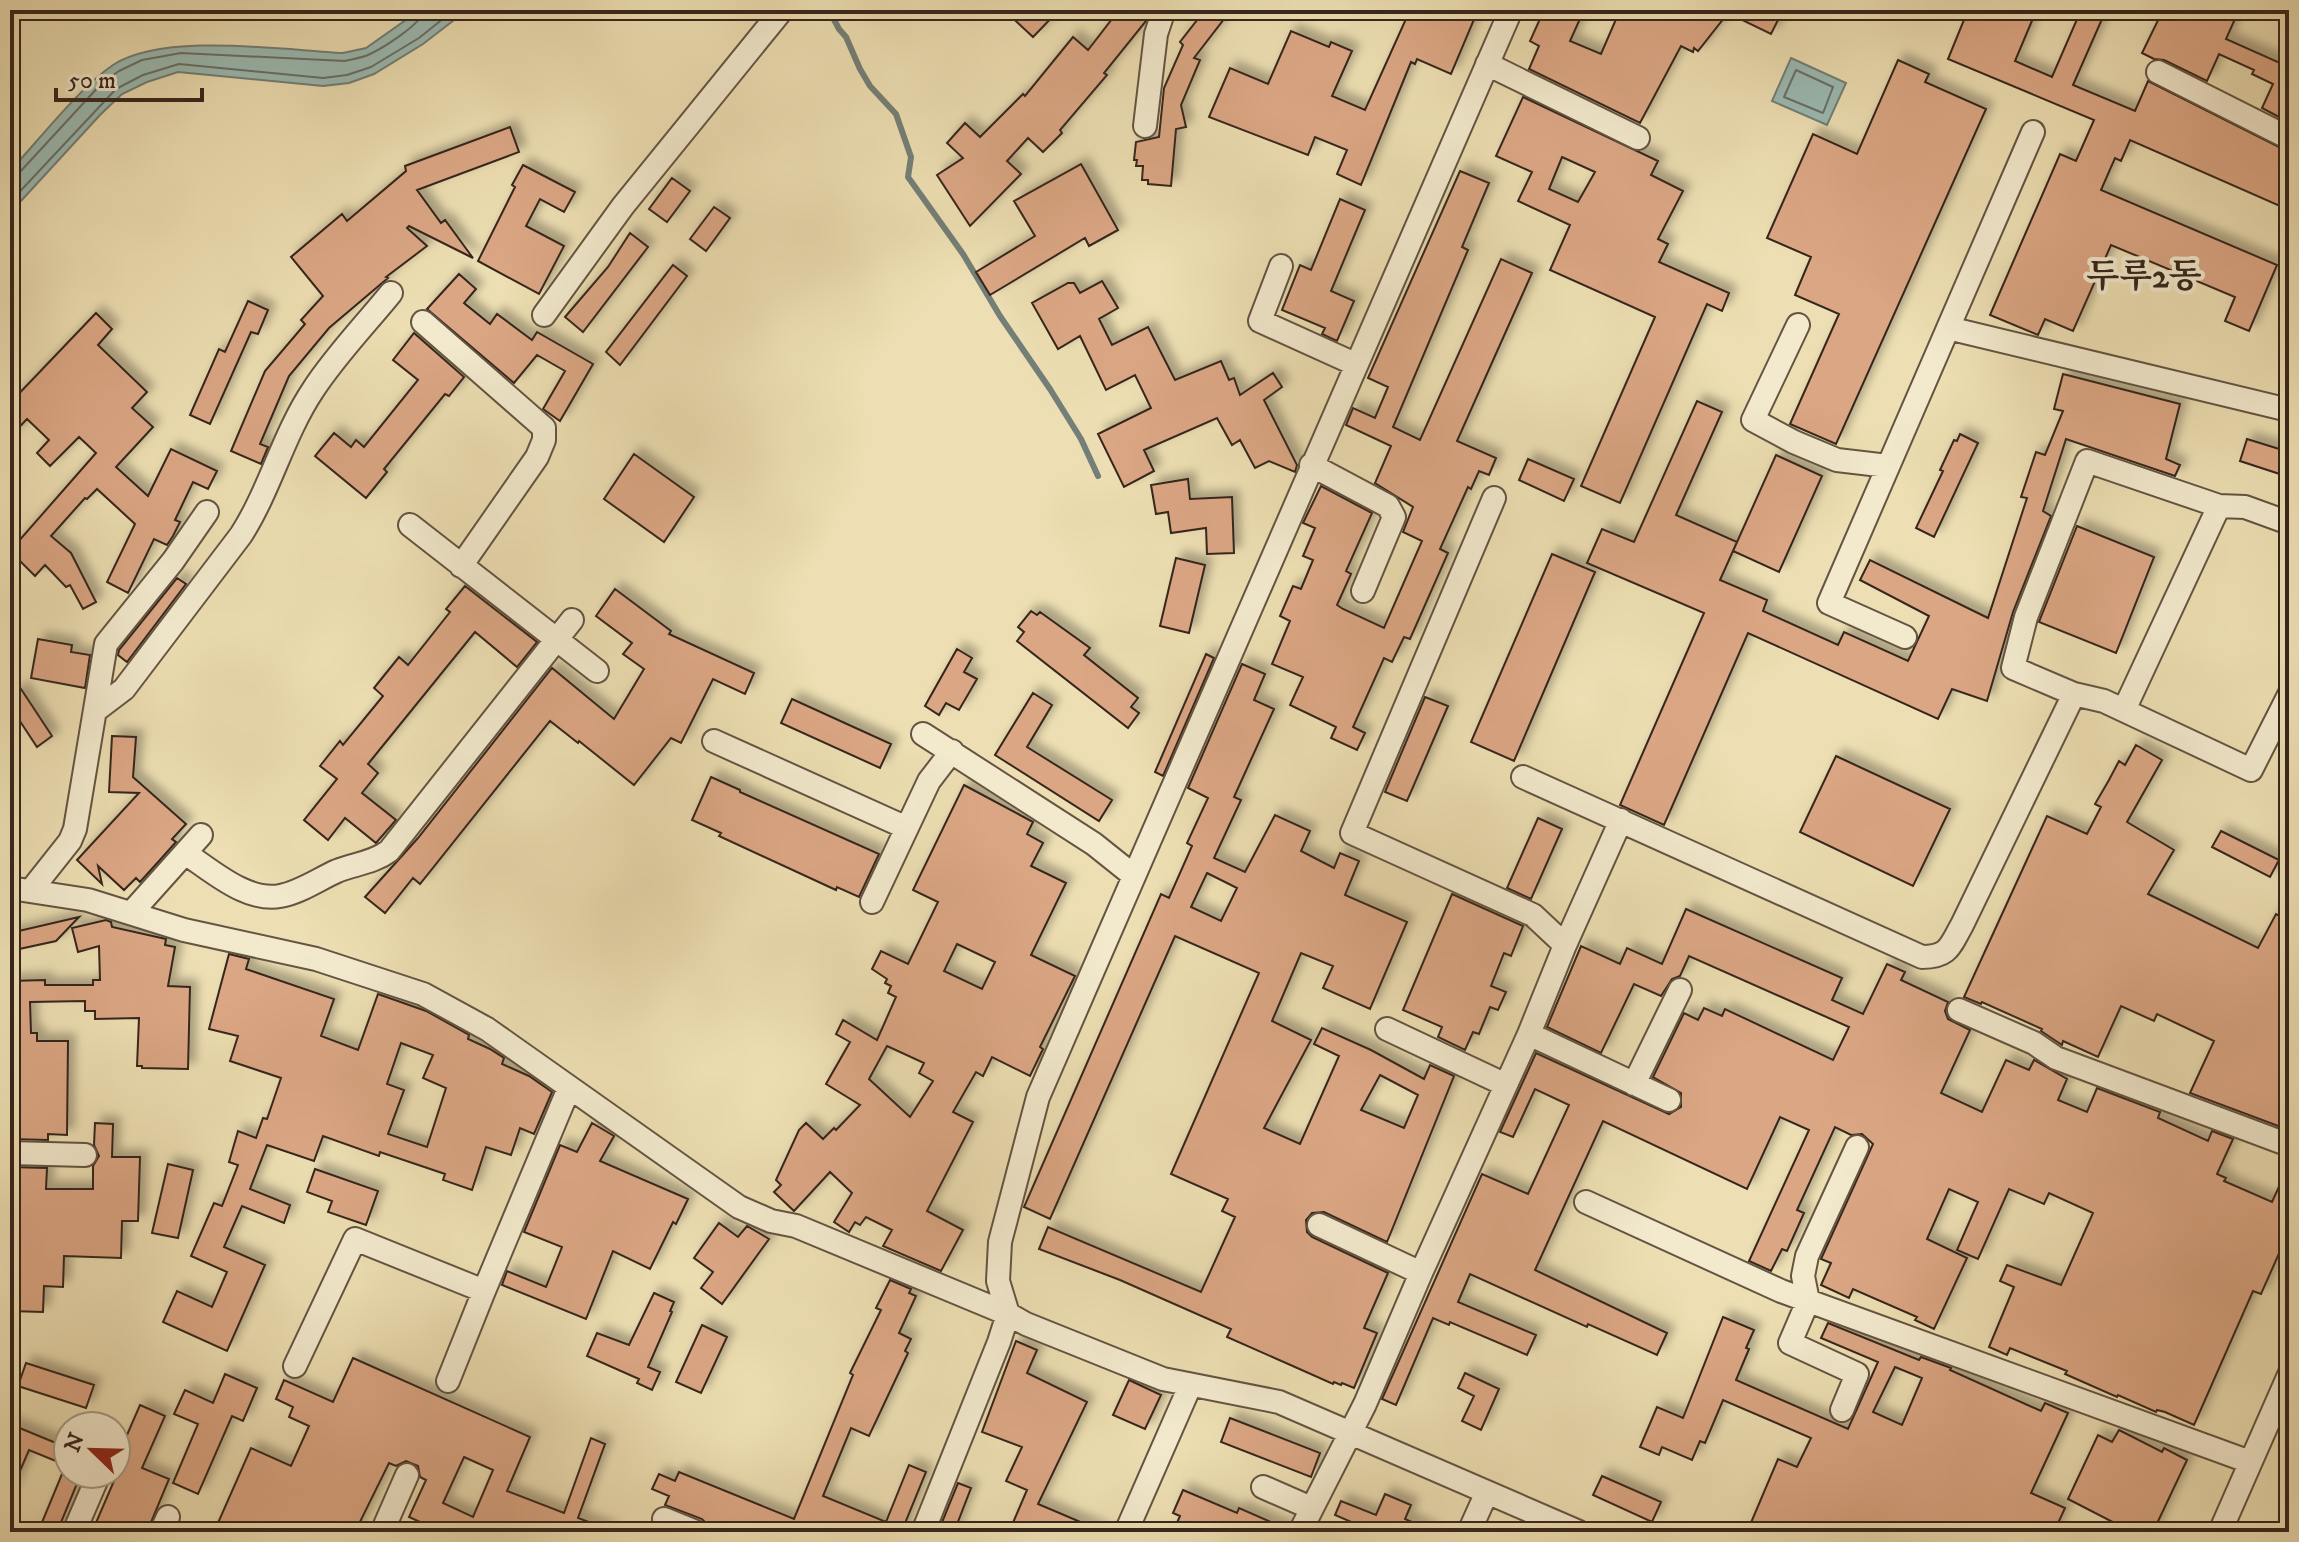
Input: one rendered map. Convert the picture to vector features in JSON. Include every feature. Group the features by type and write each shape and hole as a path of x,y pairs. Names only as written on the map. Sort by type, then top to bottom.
{"street":[{"path":"544,315 623,206 782,10"},
{"path":"1145,126 1156,34 1164,10"},
{"path":"923,1532 1008,1314 998,1281 1000,1242 1038,1097 1511,10"},
{"path":"1487,64 1638,138"},
{"path":"2158,72 2289,138"},
{"path":"1905,637 1829,603 2033,132"},
{"path":"1281,266 1260,321 1355,364"},
{"path":"95,711 124,689 241,535 313,390 391,293"},
{"path":"423,322 544,428 544,440 537,457 461,566"},
{"path":"1798,325 1753,420 1837,460 1888,466"},
{"path":"1948,328 2289,410"},
{"path":"2289,523 2245,507 2219,506 2087,461 2026,617 2013,668 2074,694 2104,701 2251,770 2289,697"},
{"path":"1311,465 1388,506 1394,517 1363,591"},
{"path":"1494,498 1352,833 1533,915 1565,945"},
{"path":"2124,710 2219,506"},
{"path":"21,889 70,841 75,829 106,644 173,561 207,512"},
{"path":"410,525 597,671"},
{"path":"185,853 224,879 266,897 282,896 340,870 380,857 389,851 572,620"},
{"path":"1523,777 1922,957 1937,957 1948,950 1962,925 2074,694"},
{"path":"923,734 1094,844 1134,876"},
{"path":"714,741 907,828"},
{"path":"872,902 929,781 952,751"},
{"path":"1300,1532 1351,1433 1621,820"},
{"path":"132,912 201,835"},
{"path":"21,889 88,900 184,930 316,959 423,994 487,1029 739,1207 771,1221 796,1226 1163,1379 1279,1402 1579,1532"},
{"path":"1634,1084 1680,990"},
{"path":"1959,1010 2034,1043 2056,1058 2289,1145"},
{"path":"1387,1029 1506,1085"},
{"path":"1529,1034 1669,1100"},
{"path":"448,1381 569,1088"},
{"path":"1842,1410 1857,1374 1790,1343 1808,1301 1803,1276 1807,1256 1857,1147"},
{"path":"10,1153 85,1155"},
{"path":"1586,1202 1781,1291 2250,1462"},
{"path":"1319,1225 1421,1273"},
{"path":"295,1366 355,1239 484,1291"},
{"path":"1126,1532 1190,1386"},
{"path":"2220,1532 2286,1388"},
{"path":"382,1532 407,1475"},
{"path":"1263,1487 1311,1508"},
{"path":"74,1532 92,1490"},
{"path":"1469,1532 1487,1492"},
{"path":"664,1519 696,1532"}],"water":[{"path":"420,10 467,10 423,44 374,74 349,83 323,86 178,72 122,94 10,213 10,171 73,100 113,65 135,55 192,46 343,53 366,48"},
{"path":"1791,58 1846,83 1827,125 1772,101"}],"building":[{"path":"1004,10 1059,10 1033,37"},
{"path":"1119,10 1149,10 1146,21 1104,73 1107,75 1060,130 1062,133 1043,152 1028,138 1007,161 1021,174 970,226 937,175 963,158 947,143 965,123 980,137 1023,94 1025,96 1073,37 1088,50"},
{"path":"1205,10 1231,10 1194,58 1200,60 1181,105 1186,127 1176,129 1171,186 1148,184 1148,180 1142,180 1143,166 1136,166 1137,160 1134,160 1136,142 1159,137 1164,88 1183,45 1180,42"},
{"path":"1410,10 1478,10 1451,74 1417,59 1415,64 1411,62 1361,185 1337,174 1347,150 1315,137 1308,155 1209,117 1230,68 1268,84 1291,31 1329,47 1331,42 1352,51 1332,96 1365,110"},
{"path":"1544,10 1584,10 1570,41 1601,54 1620,10 1783,10 1771,34 1728,13 1698,51 1681,46 1640,123 1529,69 1539,46 1530,41"},
{"path":"1968,10 2020,10 2034,16 2015,61 2052,77 2081,10 2106,10 2073,85 2135,111 2148,81 2289,152 2289,210 2130,140 2121,161 2115,158 2101,190 2277,265 2249,331 2225,321 2235,297 2111,245 2073,331 2045,319 2038,335 1990,315 2060,154 2076,161 2094,120 1948,59"},
{"path":"2163,10 2239,10 2226,39 2282,64 2289,47 2289,95 2279,117 2262,108 2273,84 2252,74 2254,70 2219,54 2207,81 2142,53"},
{"path":"1898,60 1929,74 1925,82 1986,109 1836,444 1790,424 1839,314 1795,295 1811,257 1767,238 1813,134 1857,154"},
{"path":"1523,97 1658,161 1651,175 1683,191 1658,239 1668,244 1659,262 1729,293 1722,311 1707,304 1620,503 1581,486 1655,317 1550,270 1570,225 1518,201 1532,172 1496,156","holes":["1562,157 1595,172 1578,202 1549,189"]},
{"path":"510,127 519,152 417,190 441,223 445,220 473,258 409,226 407,228 427,246 386,277 329,328 289,376 260,444 268,447 261,464 231,451 265,371 305,324 301,320 323,296 291,257 342,214 347,221 406,171 405,166"},
{"path":"1081,164 1118,230 1089,246 1085,238 990,295 976,272 1035,236 1014,201"},
{"path":"523,165 575,192 564,212 540,199 526,226 564,246 539,294 478,261"},
{"path":"1460,171 1489,183 1462,247 1468,250 1393,427 1420,440 1501,259 1532,273 1457,441 1496,458 1489,475 1479,471 1471,489 1468,487 1440,549 1448,553 1410,639 1404,637 1392,662 1384,658 1353,727 1365,733 1357,750 1331,738 1336,727 1290,705 1303,677 1272,664 1290,621 1280,616 1293,586 1301,589 1313,560 1303,556 1315,528 1303,523 1321,486 1372,513 1346,571 1351,574 1337,605 1343,609 1384,628 1422,541 1403,532 1413,507 1375,483 1391,446 1346,425 1353,408 1375,418 1388,387 1368,378"},
{"path":"672,178 690,191 667,222 649,209"},
{"path":"1340,199 1365,210 1331,291 1354,301 1337,341 1322,334 1325,328 1282,310 1300,265 1311,270"},
{"path":"714,207 730,218 706,251 690,239"},
{"path":"630,233 648,247 583,332 565,317 608,267"},
{"path":"673,265 687,276 620,365 606,352"},
{"path":"459,274 476,289 464,303 490,324 497,314 532,340 537,332 593,364 560,421 543,409 565,371 537,355 514,383 427,309"},
{"path":"1102,281 1118,308 1099,319 1112,345 1148,327 1175,380 1221,361 1229,380 1234,378 1240,395 1273,373 1282,387 1264,400 1297,465 1295,472 1269,461 1255,468 1240,440 1232,445 1217,418 1144,450 1154,471 1124,487 1098,434 1151,408 1135,375 1106,390 1080,336 1058,349 1032,303 1068,283 1074,283 1080,293"},
{"path":"248,301 268,310 258,334 251,332 210,424 190,415 219,349 225,352"},
{"path":"96,313 112,329 98,345 147,392 132,408 153,427 116,467 148,496 171,449 217,471 208,489 193,482 175,520 180,522 173,536 167,545 154,539 128,593 107,582 135,524 97,489 85,498 51,536 71,553 96,602 83,609 70,585 66,587 45,565 35,576 10,551 96,453 79,437 50,466 37,453 49,440 27,419 10,437 10,403"},
{"path":"414,333 464,377 449,396 445,394 384,469 387,472 366,498 315,456 334,433 351,447 356,440 364,447 418,380 393,360"},
{"path":"2063,374 2180,404 2166,459 2180,465 2175,476 2066,439 2043,511 2051,516 2013,612 1987,701 1952,689 1938,719 1748,633 1664,825 1620,805 1704,613 1587,563 1602,529 1634,542 1697,401 1722,412 1676,515 1737,542 1720,580 1767,600 1763,611 1838,645 1844,632 1908,661 1929,616 1860,580 1870,560 1988,618 2027,498 2021,497 2036,452 2045,455 2063,411 2054,409"},
{"path":"1960,434 1978,443 1934,537 1916,528 1954,440 1957,441"},
{"path":"2247,439 2289,452 2289,477 2240,461"},
{"path":"634,454 694,497 664,542 604,499"},
{"path":"1776,455 1822,476 1779,572 1733,551"},
{"path":"1528,459 1574,479 1564,501 1519,480"},
{"path":"1188,479 1190,499 1232,497 1234,553 1207,554 1206,528 1171,533 1168,512 1156,514 1151,485"},
{"path":"2077,526 2154,557 2116,653 2039,622"},
{"path":"1552,554 1595,572 1514,761 1471,742"},
{"path":"1176,558 1205,565 1189,633 1160,626"},
{"path":"177,578 186,584 127,662 118,655 119,650"},
{"path":"465,586 537,642 517,667 475,632 368,764 378,773 362,793 396,820 376,843 345,818 328,840 304,820 337,779 320,766 340,741 343,745 383,696 374,688 399,657 408,665 450,612 446,609"},
{"path":"615,589 671,631 669,634 754,673 745,694 713,679 681,743 671,738 634,785 550,721 420,884 413,878 385,913 365,897 418,838 552,668 614,719 644,669 623,654 632,643 596,616"},
{"path":"1031,611 1037,615 1040,612 1090,648 1084,655 1138,698 1131,707 1139,713 1128,728 1017,641 1024,632 1018,627"},
{"path":"38,639 72,645 71,652 90,655 85,688 31,678"},
{"path":"957,649 972,658 964,672 977,679 959,710 946,703 939,715 925,706"},
{"path":"1206,654 1214,658 1163,776 1155,772"},
{"path":"1242,664 1265,674 1254,700 1274,709 1234,797 1241,800 1214,858 1245,872 1275,815 1310,831 1301,851 1334,868 1340,853 1359,861 1345,895 1407,922 1370,1009 1323,988 1333,966 1301,953 1272,1021 1311,1040 1264,1128 1300,1144 1339,1056 1314,1044 1322,1028 1424,1079 1430,1065 1454,1076 1387,1242 1324,1212 1312,1213 1306,1220 1307,1232 1312,1237 1388,1273 1364,1328 1377,1333 1354,1388 1342,1383 1333,1384 1227,1337 1231,1329 1120,1280 1039,1249 1048,1227 1201,1292 1235,1217 1222,1211 1228,1199 1171,1174 1259,973 1175,936 1050,1219 1024,1207 1161,894 1169,898 1192,846 1187,843 1208,798 1188,788","holes":["1207,873 1237,888 1221,921 1191,907","1380,1075 1418,1095 1404,1128 1361,1110"]},
{"path":"21,689 52,736 37,747 10,706 10,697"},
{"path":"1033,693 1052,705 1027,747 1112,800 1099,821 995,755"},
{"path":"1425,697 1448,706 1407,801 1385,792"},
{"path":"792,699 891,744 880,768 781,723"},
{"path":"112,736 136,737 133,777 186,824 172,839 176,842 140,882 136,878 124,890 98,866 102,884 77,860 139,793 109,792"},
{"path":"2136,745 2162,760 2127,822 2174,850 2148,894 2258,948 2276,914 2289,921 2289,1130 2190,1093 2214,1041 2157,1014 2154,1021 2121,1006 2098,1057 2063,1041 2062,1045 2042,1029 1964,997 2047,816 2087,834 2101,807 2095,804 2119,761 2125,765"},
{"path":"1836,756 1950,809 1913,886 1800,832"},
{"path":"711,777 879,854 859,897 837,887 836,890 719,836 721,833 692,820"},
{"path":"964,785 1033,822 1027,834 1043,843 1031,866 1066,883 1031,955 1075,976 1040,1047 1043,1049 1030,1076 992,1057 983,1076 976,1072 953,1112 973,1122 927,1211 963,1230 941,1271 883,1246 892,1230 866,1217 860,1225 855,1222 849,1232 834,1222 852,1193 830,1172 794,1211 774,1192 781,1185 776,1180 799,1130 806,1123 823,1139 860,1105 826,1084 850,1042 836,1034 843,1020 877,1040 896,997 888,993 891,986 885,983 887,979 872,969 881,951 908,964 938,902 913,890","holes":["957,944 995,962 982,989 944,971","887,1046 924,1063 919,1073 933,1081 910,1117 869,1079"]},
{"path":"1538,818 1562,829 1531,899 1507,888"},
{"path":"2221,831 2279,860 2270,877 2212,847"},
{"path":"1452,894 1523,926 1511,956 1504,953 1491,986 1506,992 1498,1010 1490,1007 1479,1034 1473,1032 1465,1050 1438,1037 1442,1027 1403,1010"},
{"path":"1686,909 1842,978 1832,1000 1863,1014 1887,964 1905,972 1901,980 1948,1002 1945,1011 1948,1019 1970,1030 1941,1093 1982,1112 2006,1060 2029,1070 2034,1060 2067,1079 2058,1100 2087,1112 2097,1088 2160,1112 2158,1118 2208,1141 2212,1131 2233,1139 2217,1174 2226,1178 2224,1181 2272,1202 2289,1165 2289,1231 2261,1294 2253,1291 2194,1425 2117,1397 2065,1374 2067,1371 2010,1348 2007,1355 1989,1347 2014,1287 2000,1281 2007,1265 2061,1285 2093,1213 2049,1193 2044,1204 2009,1189 1978,1259 1957,1250 1978,1202 1949,1189 1927,1239 1967,1258 1934,1329 1915,1320 1917,1317 1853,1289 1849,1298 1821,1285 1831,1263 1821,1259 1873,1144 1862,1134 1851,1135 1835,1127 1797,1210 1804,1213 1787,1251 1782,1249 1771,1271 1749,1261 1809,1130 1780,1117 1747,1189 1603,1121 1535,1270 1667,1333 1657,1355 1470,1274 1458,1302 1536,1335 1527,1355 1450,1322 1449,1325 1433,1318 1396,1405 1382,1399 1482,1174 1528,1194 1569,1105 1535,1089 1513,1137 1500,1132 1536,1053 1669,1114 1681,1107 1681,1093 1653,1077 1684,1013 1698,1020 1704,1008 1722,1016 1725,1009 1833,1060 1849,1027 1689,956 1680,976 1672,979 1661,996 1634,984 1601,1053 1547,1027 1581,946 1620,964 1627,948 1662,964"},
{"path":"79,917 56,941 10,951 10,933"},
{"path":"106,920 111,922 112,927 166,939 165,945 175,947 168,986 190,987 188,1069 137,1066 139,1018 95,1019 95,1011 85,1011 85,1001 30,1002 31,1033 37,1033 37,1041 68,1041 67,1135 48,1134 48,1140 10,1139 10,981 45,980 45,985 93,985 93,980 100,980 99,946 78,952 72,928"},
{"path":"229,954 249,959 246,969 334,999 321,1036 358,1050 378,994 426,1011 469,1035 468,1039 504,1058 502,1064 529,1076 552,1092 534,1134 520,1128 511,1155 486,1147 472,1190 443,1180 445,1174 380,1152 379,1156 323,1136 314,1161 267,1145 250,1189 290,1205 284,1223 242,1206 224,1247 265,1265 227,1351 163,1322 177,1291 212,1307 227,1272 191,1256 214,1203 222,1206 238,1165 229,1162 238,1131 256,1138 263,1118 267,1119 281,1078 230,1061 238,1036 209,1029","holes":["401,1043 433,1055 423,1078 446,1088 427,1147 388,1134 404,1090 387,1084"]},
{"path":"95,1123 113,1124 112,1157 140,1157 138,1221 122,1221 121,1258 64,1256 63,1287 44,1286 43,1312 10,1311 10,1167 47,1168 46,1189 93,1189 93,1166 99,1156 94,1145"},
{"path":"592,1123 614,1136 600,1161 688,1199 650,1269 613,1251 586,1319 502,1285 507,1271 546,1287 562,1247 524,1232 560,1145 577,1152"},
{"path":"168,1164 193,1170 178,1238 152,1233"},
{"path":"315,1169 378,1191 366,1225 328,1212 332,1201 307,1192"},
{"path":"719,1223 738,1237 747,1226 769,1239 722,1304 701,1288 713,1272 694,1258"},
{"path":"890,1280 911,1289 909,1293 916,1296 899,1333 911,1339 905,1351 908,1353 869,1436 851,1428 823,1496 886,1522 909,1465 926,1472 903,1528 909,1532 743,1532 724,1524 721,1532 710,1532 702,1519 665,1505 669,1496 652,1489 659,1474 675,1481 679,1472 794,1519 853,1375 850,1373 881,1310 876,1308"},
{"path":"654,1293 674,1302 648,1367 660,1372 652,1390 637,1383 639,1379 587,1356 597,1333 629,1345"},
{"path":"1723,1317 1754,1330 1736,1380 1848,1429 1878,1362 1821,1338 1828,1323 1919,1360 1921,1357 1951,1368 2041,1411 2045,1403 2068,1413 2031,1493 2065,1508 2054,1532 1856,1532 1838,1524 1834,1532 1747,1532 1778,1459 1797,1467 1811,1438 1723,1400 1705,1443 1700,1441 1692,1460 1662,1447 1659,1455 1640,1447 1657,1407 1683,1418","holes":["1895,1367 1922,1378 1902,1425 1873,1412"]},
{"path":"702,1325 727,1337 701,1393 676,1382"},
{"path":"1016,1341 1037,1350 1027,1373 1087,1402 1038,1504 1104,1532 1009,1532 1027,1490 1006,1481 1022,1447 982,1432"},
{"path":"353,1358 530,1437 507,1491 564,1513 591,1438 605,1444 578,1518 610,1532 442,1532 409,1517 426,1480 420,1477 418,1466 406,1461 396,1466 389,1463 355,1532 214,1532 251,1448 291,1466 309,1426 289,1417 293,1407 276,1399 284,1380 333,1402","holes":["464,1457 493,1470 473,1517 443,1503"]},
{"path":"26,1363 94,1385 86,1408 18,1386"},
{"path":"1465,1373 1499,1389 1481,1430 1462,1421 1474,1396 1458,1388"},
{"path":"225,1374 257,1388 243,1421 232,1416 198,1494 173,1483 198,1424 174,1414 185,1390 213,1403"},
{"path":"1129,1380 1161,1395 1145,1429 1113,1415"},
{"path":"140,1405 165,1416 142,1468 169,1479 147,1532 92,1532 110,1490 132,1490 132,1423"},
{"path":"1230,1418 1320,1453 1311,1477 1221,1442"},
{"path":"10,1424 52,1441 52,1459 29,1450 10,1494"},
{"path":"2119,1430 2162,1452 2164,1448 2187,1460 2153,1532 2132,1532 2068,1499 2098,1435 2112,1442"},
{"path":"1602,1476 1661,1502 1652,1522 1593,1495"},
{"path":"958,1483 971,1488 954,1532 938,1532"},
{"path":"55,1490 74,1490 57,1532 38,1532"},
{"path":"1183,1490 1237,1513 1239,1508 1287,1529 1286,1532 1173,1532 1180,1516 1173,1513"},
{"path":"1385,1494 1411,1505 1405,1519 1434,1532 1369,1532 1335,1515 1341,1501 1376,1515"}],"waterway":[{"path":"829,10 870,86 896,114 911,157 908,177 963,254 1000,316 1050,389 1081,439 1098,476"}],"district":[{"name":"두루2동","path":"2144,277"}]}
